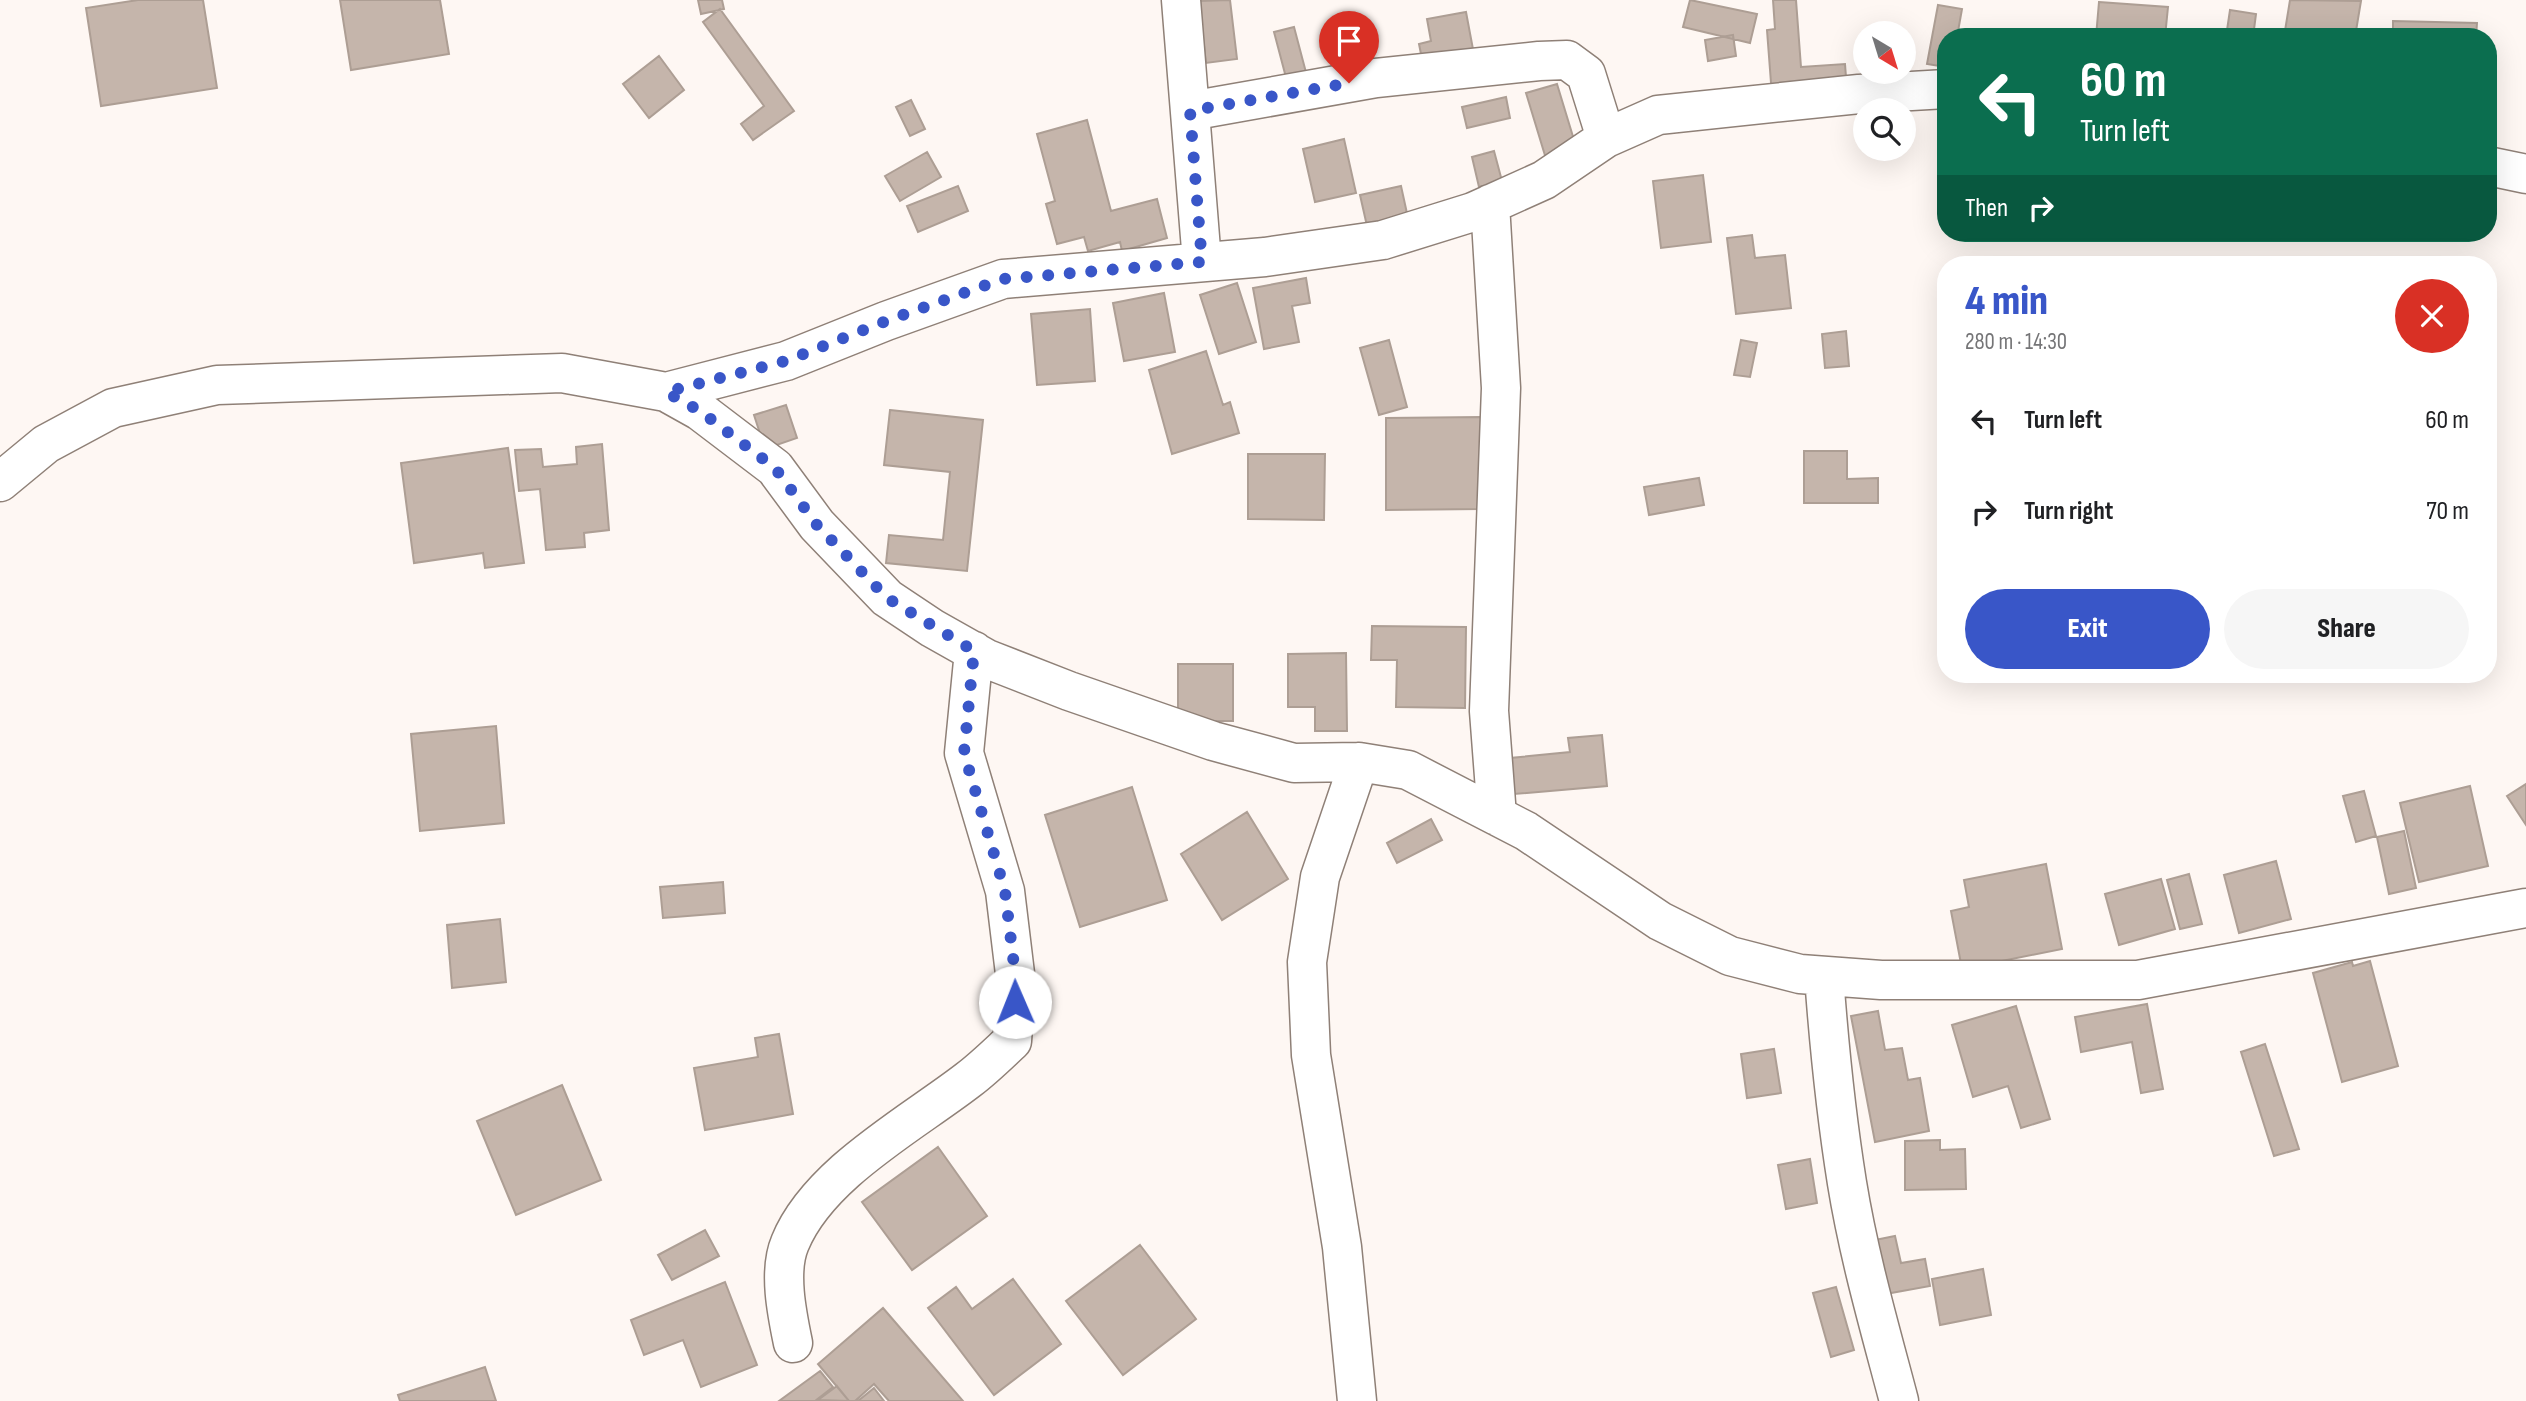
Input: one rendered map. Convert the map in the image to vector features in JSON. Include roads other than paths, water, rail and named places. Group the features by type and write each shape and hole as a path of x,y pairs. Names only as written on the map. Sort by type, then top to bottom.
{"street":[{"path":"1181,0 1202,262"},
{"path":"1190,111 1376,78 1567,60 1586,74 1606,138"},
{"path":"666,392 786,361 1003,279 1265,257 1384,240 1490,204 1544,180 1606,138 1658,115 1859,94 1937,90"},
{"path":"2497,168 2526,174"},
{"path":"1490,204 1501,388 1489,711 1497,816"},
{"path":"0,482 46,444 113,408 217,385 562,373 666,392 700,411 775,468 817,525 887,598 974,651 1069,691 1213,741 1294,763 1359,762 1408,770 1526,831 1660,921 1730,956 1800,974 1881,980 2138,980 2526,908"},
{"path":"793,1343 783,1293 789,1244 813,1205 832,1181 972,1078 1012,1041 1016,982 1005,891 964,753 974,651"},
{"path":"1357,1401 1342,1247 1311,1055 1307,962 1320,877 1359,762"},
{"path":"1824,976 1832,1081 1847,1185 1869,1288 1899,1401"}]}
